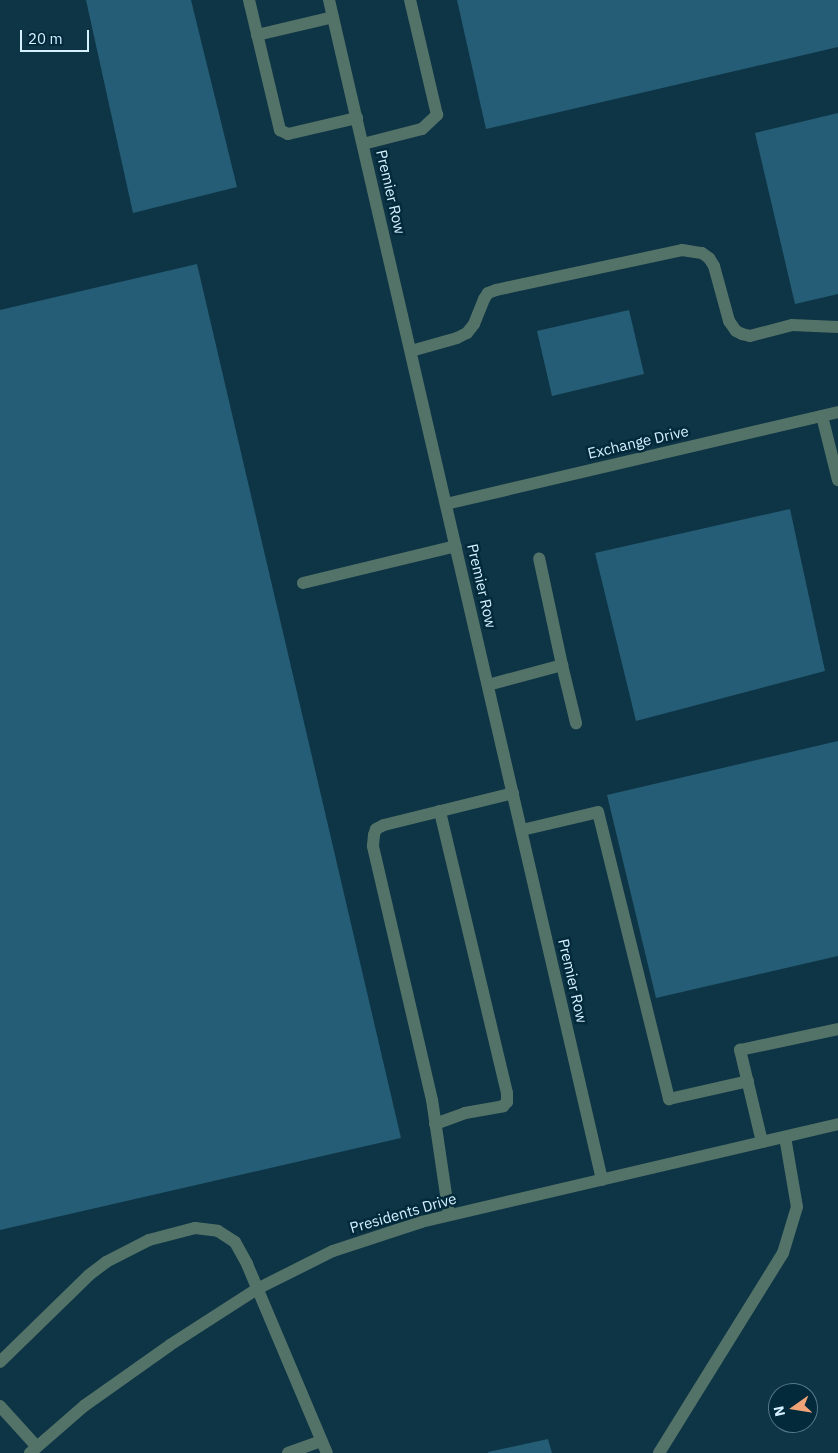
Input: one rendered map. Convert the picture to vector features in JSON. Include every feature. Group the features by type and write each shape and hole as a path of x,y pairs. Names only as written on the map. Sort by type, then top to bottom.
{"street":[{"path":"249,0 280,130 288,134 357,118"},
{"name":"Premier Row","path":"329,0 602,1180"},
{"path":"363,144 422,128 437,116 410,0"},
{"path":"257,35 333,17"},
{"path":"411,351 457,338 467,333 474,324 484,299 488,294 496,290 682,250 702,253 709,258 714,266 729,321 736,331 742,334 750,336 792,324 838,327"},
{"name":"Exchange Drive","path":"446,504 838,412"},
{"path":"822,416 838,480"},
{"path":"303,583 456,546"},
{"path":"539,558 576,723"},
{"path":"488,685 562,664"},
{"path":"449,1215 432,1100 373,846 376,829 384,825 513,793"},
{"path":"435,1124 465,1113 503,1106 507,1102 507,1093 440,811"},
{"path":"522,830 598,812 668,1099 748,1081"},
{"path":"762,1142 740,1050 838,1029"},
{"name":"Presidents Drive","path":"34,1450 108,1390 170,1345 257,1289 333,1251 421,1222 838,1124"},
{"path":"663,1452 783,1252 797,1207 785,1137"},
{"path":"0,1362 89,1275 106,1262 149,1240 195,1228 218,1231 235,1242 247,1264 327,1453"},
{"path":"0,1406 34,1450"},
{"path":"288,1453 321,1441"}],"building":[{"path":"86,0 191,0 237,187 133,213"},
{"path":"457,0 838,0 838,47 486,129"},
{"path":"838,113 838,294 795,304 755,133"},
{"path":"197,264 401,1138 0,1230 0,310"},
{"path":"629,310 644,374 552,396 537,331"},
{"path":"790,509 825,671 636,721 595,553"},
{"path":"838,741 838,956 656,998 607,795"},
{"path":"548,1439 552,1453 488,1453 488,1452"}]}
